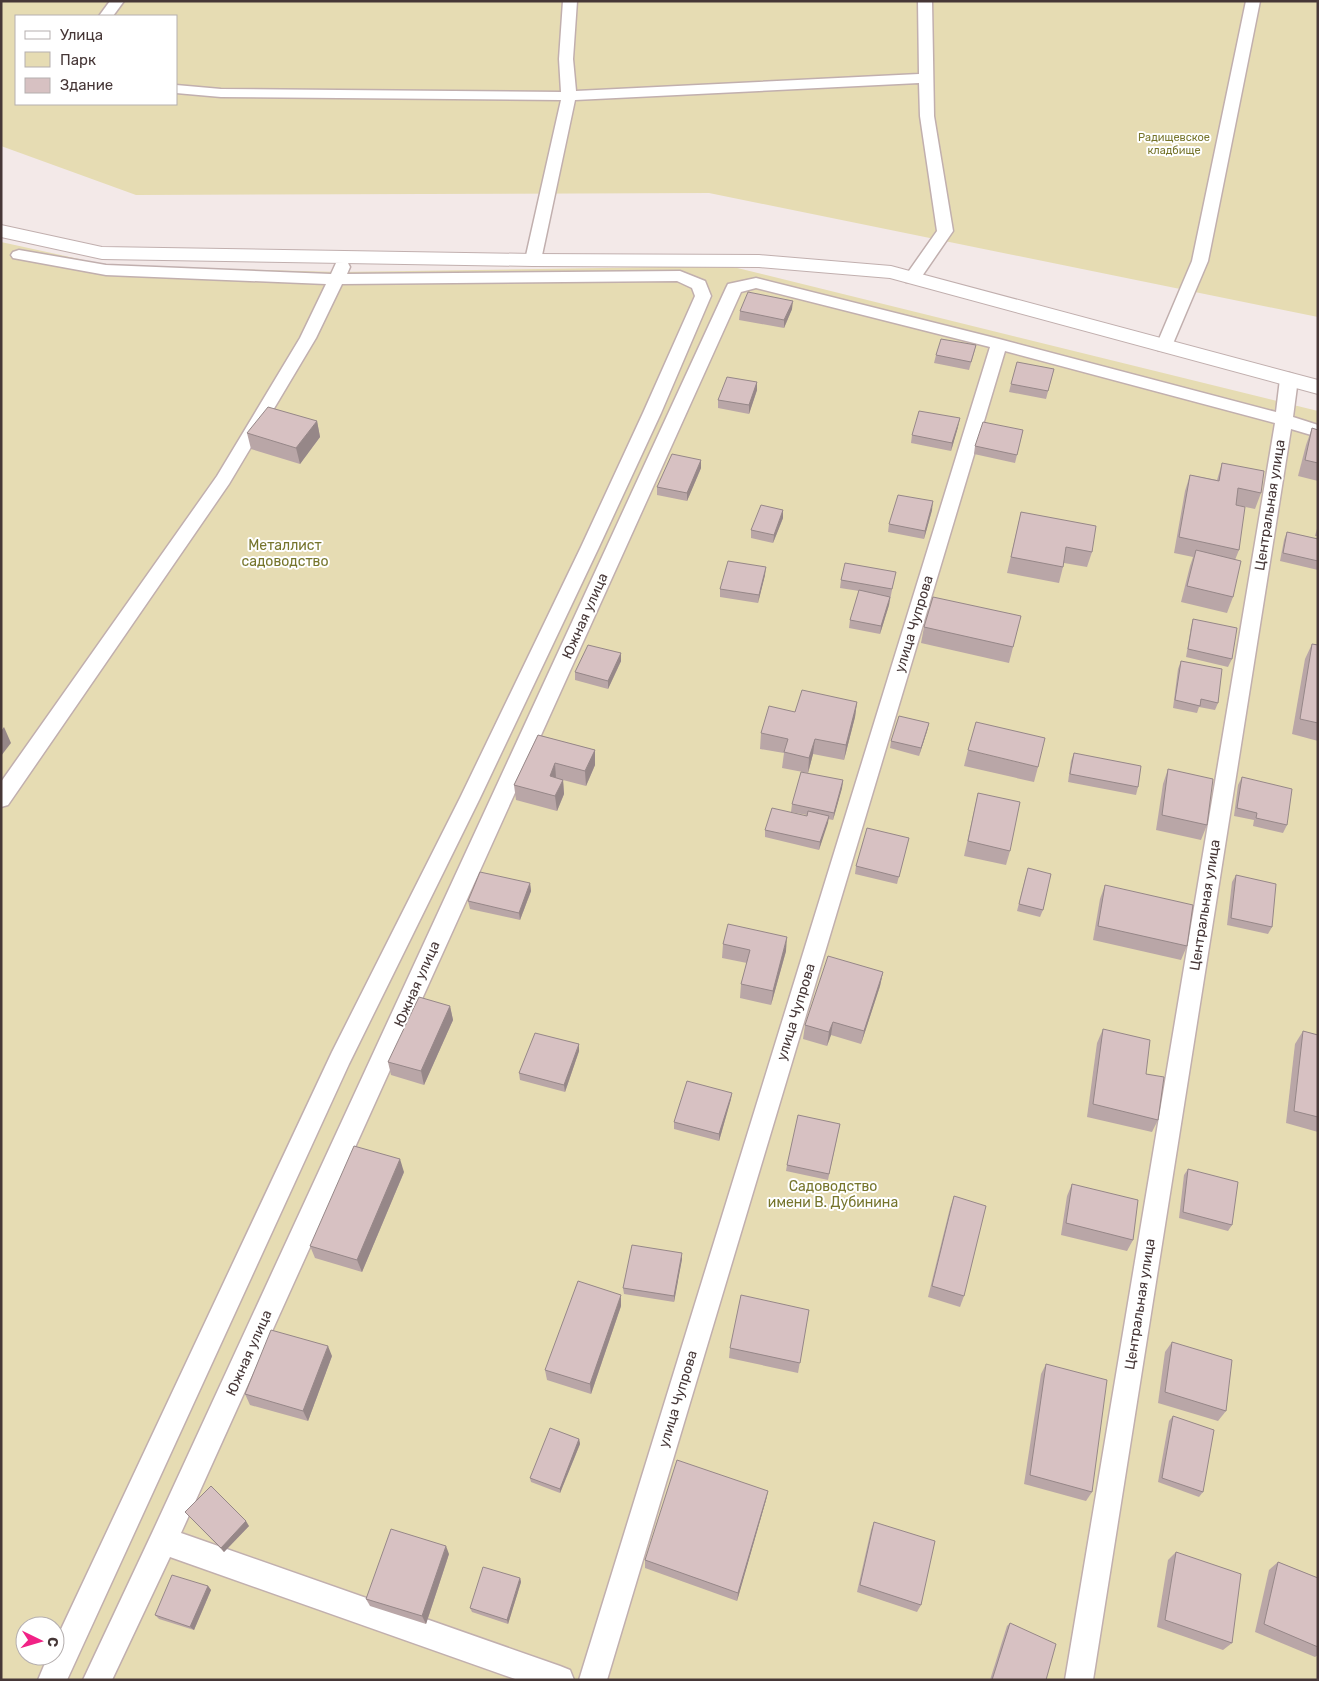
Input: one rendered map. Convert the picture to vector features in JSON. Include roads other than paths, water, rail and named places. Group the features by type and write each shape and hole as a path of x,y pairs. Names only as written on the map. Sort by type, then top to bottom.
{"street":[{"path":"1,231 102,253 533,260 759,261 891,272 1318,387"}],"lane":[{"path":"107,15 117,1"},
{"path":"533,260 569,96 566,59 570,1"},
{"path":"912,278 945,231 927,116 925,1"},
{"path":"1164,346 1200,261 1252,1"},
{"path":"178,89 221,93 569,96 926,78"},
{"path":"19,255 106,270 338,279 664,275 680,276 692,280 699,285 703,296 590,547 470,798 340,1059 52,1680"},
{"path":"1,799 223,480 308,338 338,279 346,257"},
{"name":"Центральная улица","path":"734,288 756,283 999,344 1284,420 1079,1680"},
{"name":"Южная улица","path":"97,1680 163,1541 734,288"},
{"name":"улица Чупрова","path":"593,1680 999,344"},
{"path":"1289,379 1284,420 1318,431"},
{"path":"163,1541 560,1680"}],"park label":[{"name":"Радищевское кладбище","path":"1174,143"},
{"name":"Металлист садоводство","path":"285,554"},
{"name":"Садоводство имени В. Дубинина","path":"833,1194"}]}
